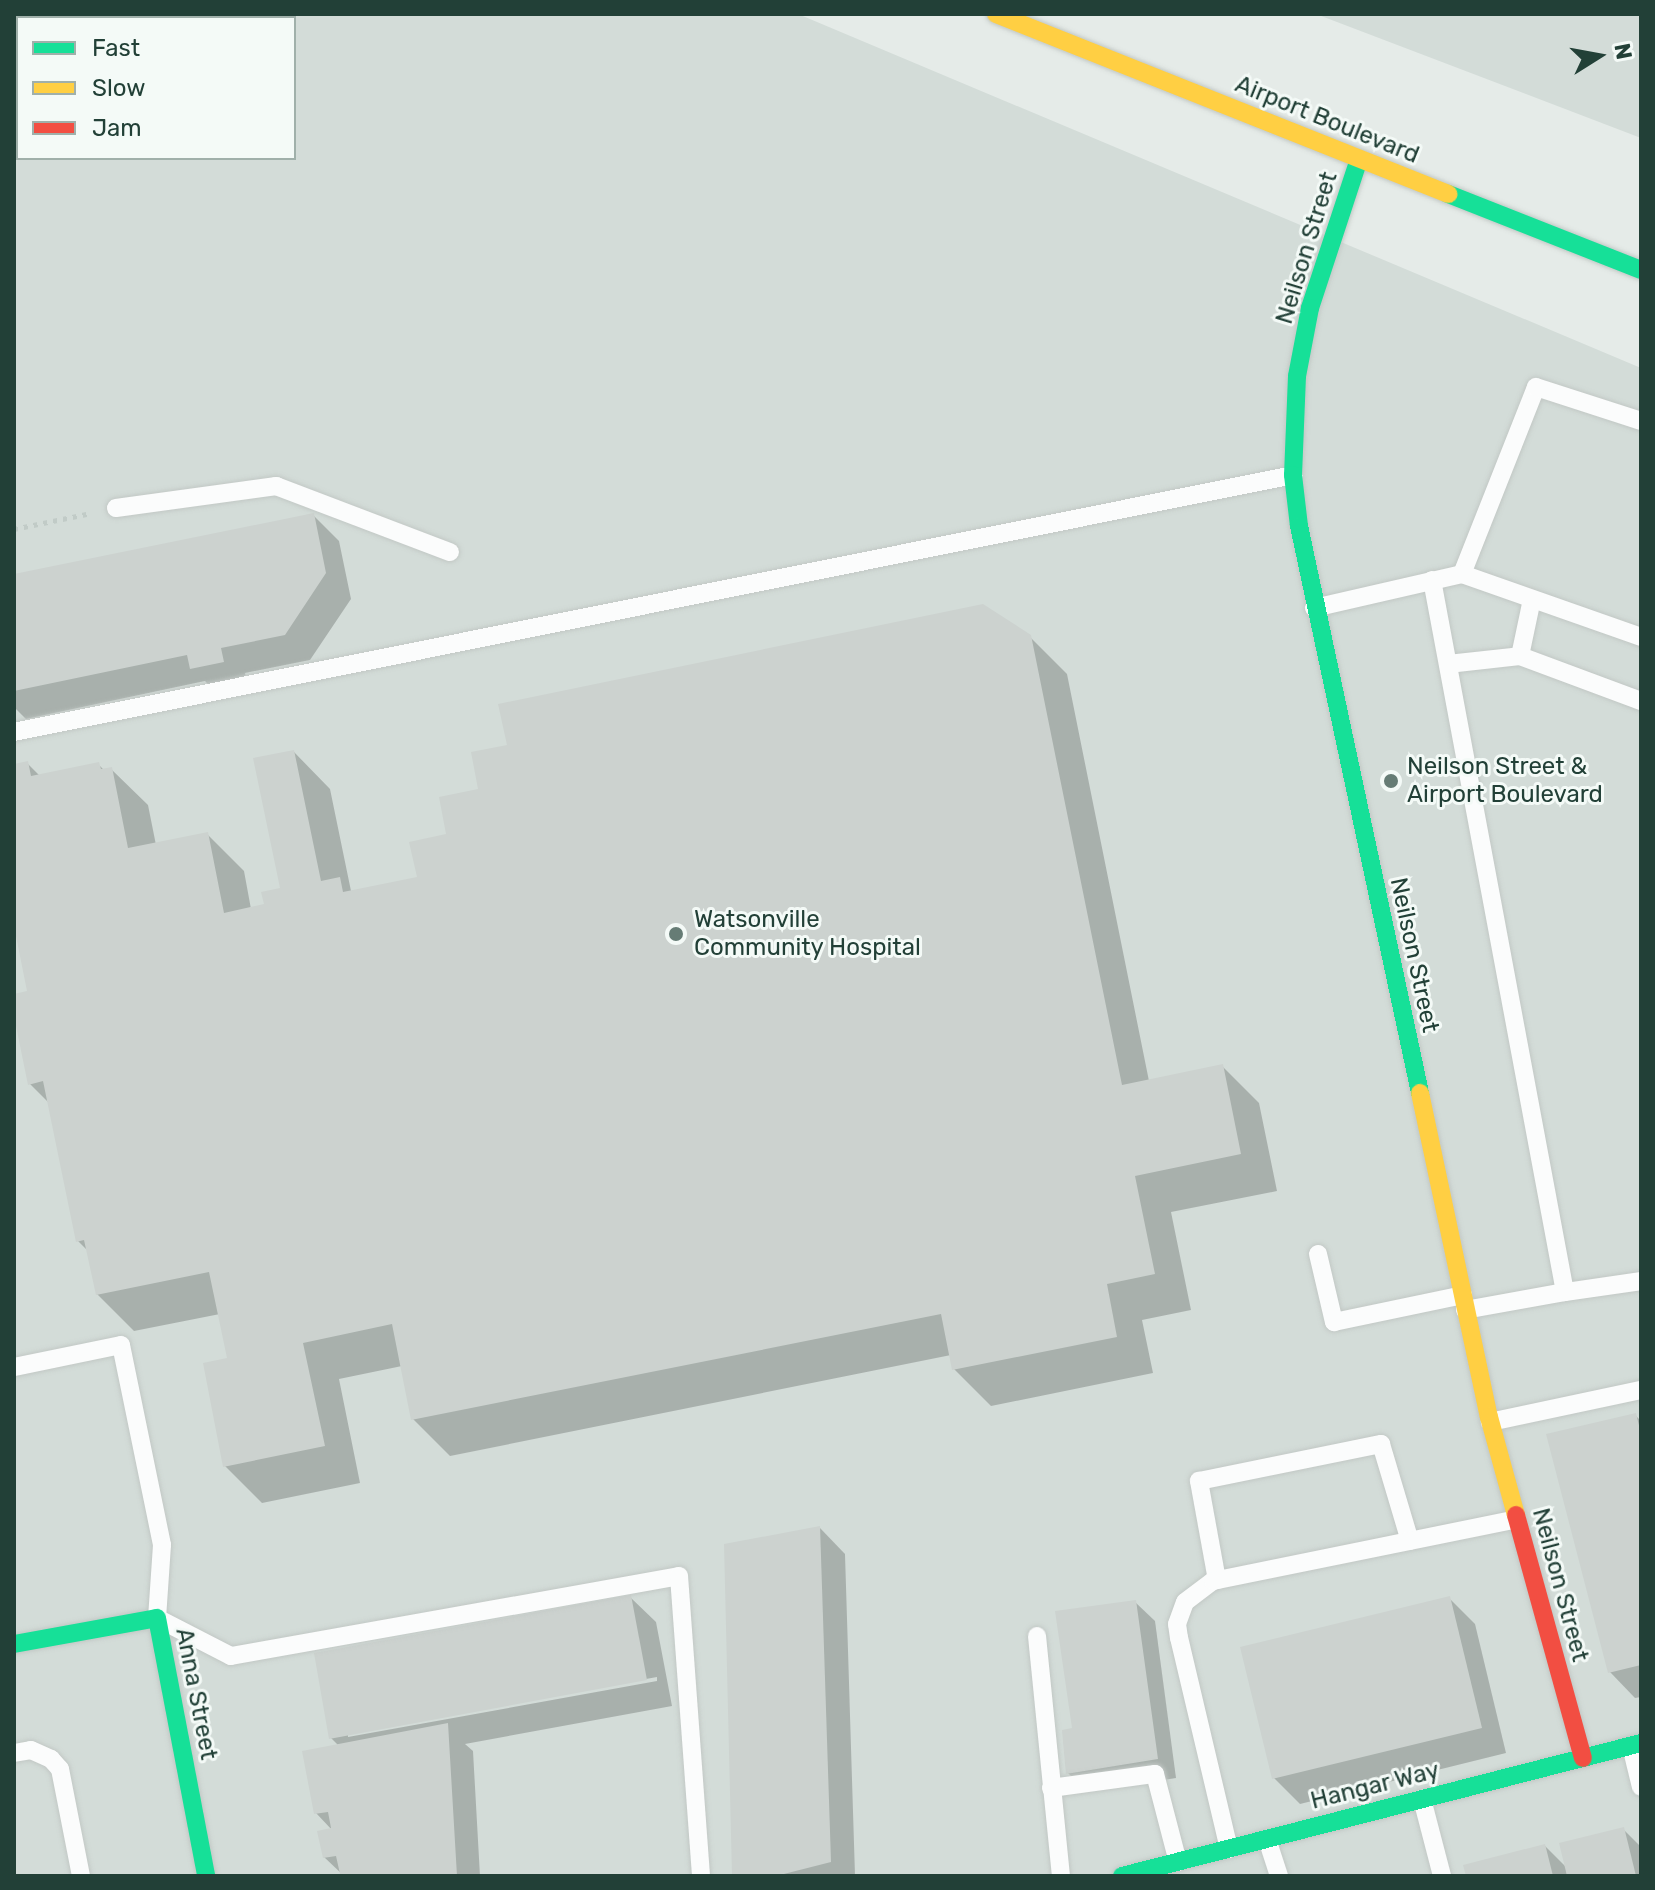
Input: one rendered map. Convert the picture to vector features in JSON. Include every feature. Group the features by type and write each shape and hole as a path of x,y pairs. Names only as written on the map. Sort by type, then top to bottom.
{"street":[{"name":"Airport Boulevard","path":"996,14 1641,270"},
{"name":"Neilson Street","path":"1359,159 1310,308 1297,376 1293,475 1314,608 1490,1422 1583,1758"},
{"name":"Anna Street","path":"14,1644 157,1618 206,1876"},
{"name":"Hangar Way","path":"1122,1876 1174,1867 1229,1849 1636,1744"}],"lane":[{"path":"1462,574 1536,387 1641,421"},
{"path":"14,732 1293,475"},
{"path":"116,508 276,486 450,552"},
{"path":"1314,608 1462,574 1641,637"},
{"path":"1432,580 1565,1292"},
{"path":"1520,656 1532,599"},
{"path":"1448,664 1520,656 1641,701"},
{"path":"1318,1254 1334,1322 1641,1281"},
{"path":"14,1367 121,1345 162,1545 157,1618 231,1656 679,1576 701,1876"},
{"path":"1490,1422 1641,1390"},
{"path":"1217,1580 1199,1481 1381,1444 1410,1541"},
{"path":"1229,1849 1177,1624 1180,1612 1193,1592 1217,1580 1517,1519"},
{"path":"1037,1636 1061,1876"},
{"path":"1636,1744 1641,1787"},
{"path":"14,1753 31,1750 51,1759 60,1769 81,1876"},
{"path":"1051,1788 1155,1774 1174,1867"},
{"path":"1422,1799 1442,1876"},
{"path":"1267,1839 1279,1876"}],"path":[{"path":"14,529 116,508"}],"shaded area":[{"name":"Watsonville Community Hospital","path":"14,14 798,14 1641,368 1641,1876 14,1876"},
{"path":"1316,14 1641,14 1641,138"}],"building":[{"path":"314,513 326,573 285,635 221,648 224,662 190,669 187,655 14,691 14,574"},
{"path":"983,604 1031,635 1122,1085 1223,1064 1241,1154 1135,1176 1155,1274 1107,1284 1117,1337 952,1370 941,1314 411,1420 392,1324 303,1343 325,1446 223,1467 203,1363 227,1358 209,1272 96,1295 84,1240 76,1242 43,1081 28,1085 14,1016 14,994 27,991 14,926 14,764 28,761 31,776 99,762 101,769 112,767 128,848 208,832 224,913 264,904 261,892 280,888 253,758 294,750 321,881 340,877 343,892 417,877 409,842 446,834 439,797 478,789 471,752 507,745 498,704"},
{"path":"1636,1413 1641,1434 1641,1665 1608,1673 1546,1434"},
{"path":"820,1526 831,1862 776,1876 732,1876 724,1544"},
{"path":"631,1595 647,1680 329,1739 314,1653"},
{"path":"1450,1596 1482,1728 1272,1779 1240,1647"},
{"path":"1136,1600 1158,1759 1066,1774 1062,1730 1072,1728 1055,1611"},
{"path":"448,1723 457,1876 340,1874 336,1856 323,1858 317,1831 331,1828 328,1812 314,1814 302,1751"},
{"path":"1624,1827 1636,1876 1567,1876 1559,1843"},
{"path":"1545,1844 1553,1876 1466,1876 1463,1865"}],"traffic: fast":[{"path":"1359,159 1310,308 1297,376 1293,475 1299,526 1420,1093"},
{"path":"1448,194 1641,270"},
{"path":"14,1644 157,1618 206,1876"},
{"path":"1122,1876 1641,1743"}],"traffic: slow":[{"path":"996,14 1448,194"},
{"path":"1420,1093 1489,1417 1516,1515"}],"traffic: jam":[{"path":"1516,1515 1583,1758"}],"place":[{"name":"Neilson Street & Airport Boulevard","path":"1391,781"},
{"name":"Watsonville Community Hospital","path":"676,934"}]}
